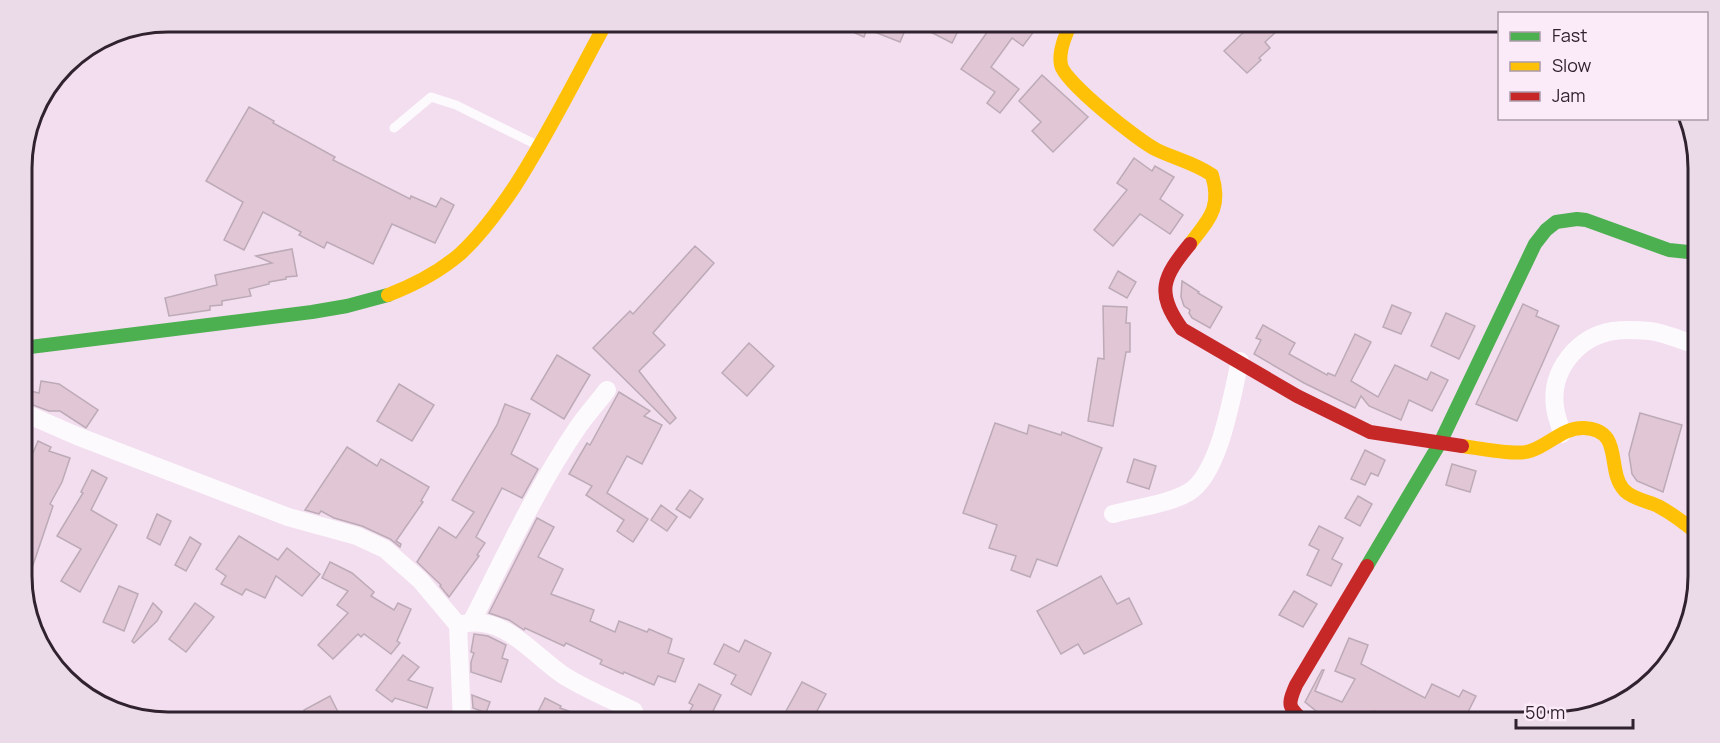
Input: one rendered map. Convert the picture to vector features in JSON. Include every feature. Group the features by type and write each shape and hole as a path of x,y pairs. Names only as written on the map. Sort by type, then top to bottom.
{"street":[{"path":"32,347 295,314 370,300 428,277 457,257 476,240 497,213 540,146 601,32"},
{"path":"1068,32 1060,63 1064,72 1137,139 1159,152 1199,167 1212,175 1216,205 1211,216 1174,265 1165,285 1164,298 1172,317 1182,329 1297,396 1370,432 1524,453 1534,452 1563,434 1578,428 1589,429 1604,435 1613,448 1616,476 1621,487 1688,526"},
{"path":"1293,711 1289,702 1296,685 1440,443 1535,244 1550,224 1560,219 1574,218 1668,250 1688,252"},
{"path":"1563,434 1555,408 1556,381 1568,358 1581,345 1611,331 1631,330 1653,331 1688,343"},
{"path":"1113,514 1173,498 1189,492 1199,483 1209,468 1227,421 1240,361"},
{"path":"462,712 465,623 560,456 579,425 607,390"},
{"path":"32,416 77,436 288,517 333,528 373,543 385,549 465,623 500,628 563,675 634,711"}],"lane":[{"path":"394,128 431,97 456,105 540,146"}],"building":[{"path":"853,32 866,32 864,37"},
{"path":"875,32 904,32 900,42"},
{"path":"930,32 958,32 952,43"},
{"path":"987,32 1034,32 1023,46 1012,38 991,67 1019,89 1000,113 987,103 995,92 961,69"},
{"path":"1244,32 1276,32 1265,42 1270,48 1247,73 1224,51"},
{"path":"1042,75 1088,117 1053,152 1032,131 1041,122 1019,101"},
{"path":"249,107 335,157 333,160 410,199 411,196 436,207 441,198 454,205 435,243 392,224 373,264 327,242 324,248 299,235 301,232 263,212 244,250 224,240 243,202 206,181"},
{"path":"1134,158 1152,171 1155,166 1174,177 1160,199 1183,215 1170,234 1140,214 1113,246 1094,230 1127,190 1117,183"},
{"path":"695,246 714,263 653,333 665,345 639,371 676,418 670,424 593,348 630,311 633,314"},
{"path":"292,249 297,276 286,277 286,279 249,289 251,296 222,301 222,305 210,306 210,310 169,316 165,298 217,285 215,275 272,263 256,256"},
{"path":"1118,271 1136,282 1127,298 1109,288"},
{"path":"1182,281 1222,307 1210,328 1192,318 1190,310 1184,306 1181,297"},
{"path":"1523,304 1538,311 1536,316 1559,326 1517,421 1476,404"},
{"path":"1392,305 1411,313 1401,334 1383,327"},
{"path":"1103,306 1127,307 1126,323 1130,323 1130,352 1126,352 1113,426 1088,421 1098,358 1104,359"},
{"path":"1446,313 1475,326 1459,359 1431,346"},
{"path":"1263,325 1295,343 1289,354 1327,375 1328,373 1335,376 1355,334 1371,342 1351,381 1378,397 1395,365 1427,380 1431,372 1448,380 1432,411 1409,400 1401,420 1369,406 1361,396 1355,408 1304,383 1254,354 1261,340 1256,338"},
{"path":"749,343 774,366 747,396 722,373"},
{"path":"557,355 590,375 564,419 531,399"},
{"path":"41,381 59,384 98,410 86,428 60,411 49,411 32,405 32,391 39,393"},
{"path":"399,384 434,405 412,441 377,421"},
{"path":"619,392 650,411 644,416 662,425 642,464 627,456 607,493 648,519 633,542 617,531 624,520 586,495 592,486 569,474 587,443 590,445"},
{"path":"505,404 530,414 511,454 538,469 522,498 502,488 476,537 485,543 477,555 479,556 449,597 441,585 417,562 439,527 456,538 474,512 452,500 497,425"},
{"path":"1640,413 1682,425 1663,492 1637,481 1632,474 1629,454"},
{"path":"995,423 1027,434 1029,425 1061,435 1062,432 1102,448 1057,566 1037,559 1030,577 1011,570 1016,556 989,548 997,525 963,513"},
{"path":"38,441 51,447 49,451 70,458 62,482 50,504 53,506 32,568 32,455"},
{"path":"347,447 377,466 381,459 429,487 421,501 423,502 396,541 401,544 400,547 390,539 362,526 334,518 321,511 319,514 305,510"},
{"path":"1365,450 1385,460 1378,476 1371,473 1365,485 1351,479"},
{"path":"1134,459 1156,466 1149,489 1127,482"},
{"path":"1452,464 1476,471 1470,492 1446,485"},
{"path":"92,470 107,478 91,510 117,525 80,592 61,581 81,549 57,536 83,493 81,492"},
{"path":"690,490 703,499 690,518 676,509"},
{"path":"1358,496 1372,504 1360,526 1345,518"},
{"path":"661,505 677,517 667,531 651,520"},
{"path":"157,514 171,521 160,545 147,538"},
{"path":"537,518 554,527 538,557 563,569 551,594 594,610 590,621 615,632 619,621 647,632 649,629 672,639 668,653 684,659 675,682 658,676 654,685 624,672 623,674 600,664 602,660 566,643 564,646 489,613"},
{"path":"1319,526 1343,538 1332,559 1342,564 1331,586 1307,575 1319,550 1309,545"},
{"path":"239,536 278,560 287,548 320,574 302,596 276,576 265,598 246,589 242,595 221,584 226,576 216,569"},
{"path":"190,537 201,544 186,571 175,565"},
{"path":"330,562 352,573 374,592 371,596 394,610 398,603 411,609 397,641 400,643 391,654 364,634 361,637 358,634 333,659 318,645 348,613 337,605 348,591 322,578"},
{"path":"1101,576 1117,604 1129,598 1142,624 1084,654 1078,644 1061,654 1037,611"},
{"path":"119,586 138,594 124,631 103,622"},
{"path":"1294,591 1317,604 1303,627 1279,615"},
{"path":"153,603 162,612 157,621 134,643 132,641"},
{"path":"195,603 214,617 186,652 169,639"},
{"path":"474,634 488,636 506,645 502,658 508,660 501,682 471,672"},
{"path":"1349,638 1368,645 1361,664 1425,698 1432,684 1459,697 1463,690 1476,696 1468,711 1316,711 1305,702 1322,670 1324,670 1315,691 1342,702 1355,679 1335,671"},
{"path":"745,640 771,653 751,695 731,684 736,675 714,664 724,644 739,652"},
{"path":"403,655 419,667 408,680 433,688 427,708 395,698 392,702 376,690"},
{"path":"802,682 826,694 817,712 786,712"},
{"path":"699,684 721,695 714,712 689,712 693,705 689,703"},
{"path":"472,695 490,702 486,712 473,708"},
{"path":"330,696 338,712 305,712 304,710"},
{"path":"545,698 571,712 538,712"}],"traffic: fast":[{"path":"1367,566 1440,443 1535,244 1546,230 1556,222 1586,220 1669,250 1688,252"},
{"path":"32,347 312,312 388,295"}],"traffic: slow":[{"path":"388,295 444,267 460,254 490,222 540,146 601,32"},
{"path":"1068,32 1063,43 1061,65 1065,73 1088,97 1148,145 1212,175 1215,186 1212,212 1190,244"},
{"path":"1462,446 1524,452 1537,449 1569,430 1576,428 1597,430 1610,444 1619,483 1625,491 1664,509 1688,526"}],"traffic: jam":[{"path":"1190,244 1168,276 1166,285 1168,305 1182,329 1297,396 1370,432 1462,446"},
{"path":"1294,711 1290,702 1296,685 1367,566"}]}
